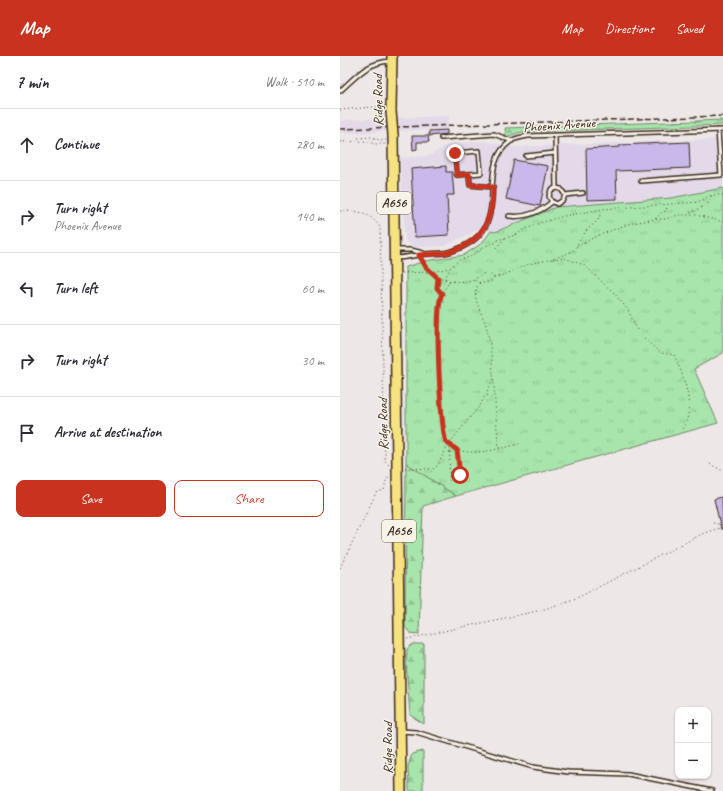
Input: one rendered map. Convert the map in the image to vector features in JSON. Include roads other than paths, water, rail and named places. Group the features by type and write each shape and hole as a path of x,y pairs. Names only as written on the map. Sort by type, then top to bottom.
{"main road":[{"name":"Ridge Road","path":"392,58 391,108 395,254 401,791"}],"lane":[{"path":"340,91 368,67 376,62 392,58"},
{"path":"641,181 722,176 718,130"},
{"name":"Phoenix Avenue","path":"395,254 419,255 448,253 466,246 482,232 491,214 495,161 500,151 512,141 528,136 723,130"},
{"path":"441,138 494,134 512,141"},
{"path":"555,135 556,188"},
{"path":"479,151 481,173 469,174 457,175 455,153 479,151"},
{"path":"526,156 555,153"},
{"path":"469,174 470,185 493,187"},
{"path":"552,202 549,192 556,188 561,189 565,195"},
{"path":"565,195 583,193"},
{"path":"508,216 519,217 529,215 552,202 560,203 564,200 565,195"},
{"name":"Phoenix Avenue","path":"395,254 411,250 425,254"},
{"path":"401,731 416,732 533,767 568,772 635,775 712,791"}],"railway":[{"path":"340,129 723,116"}]}
